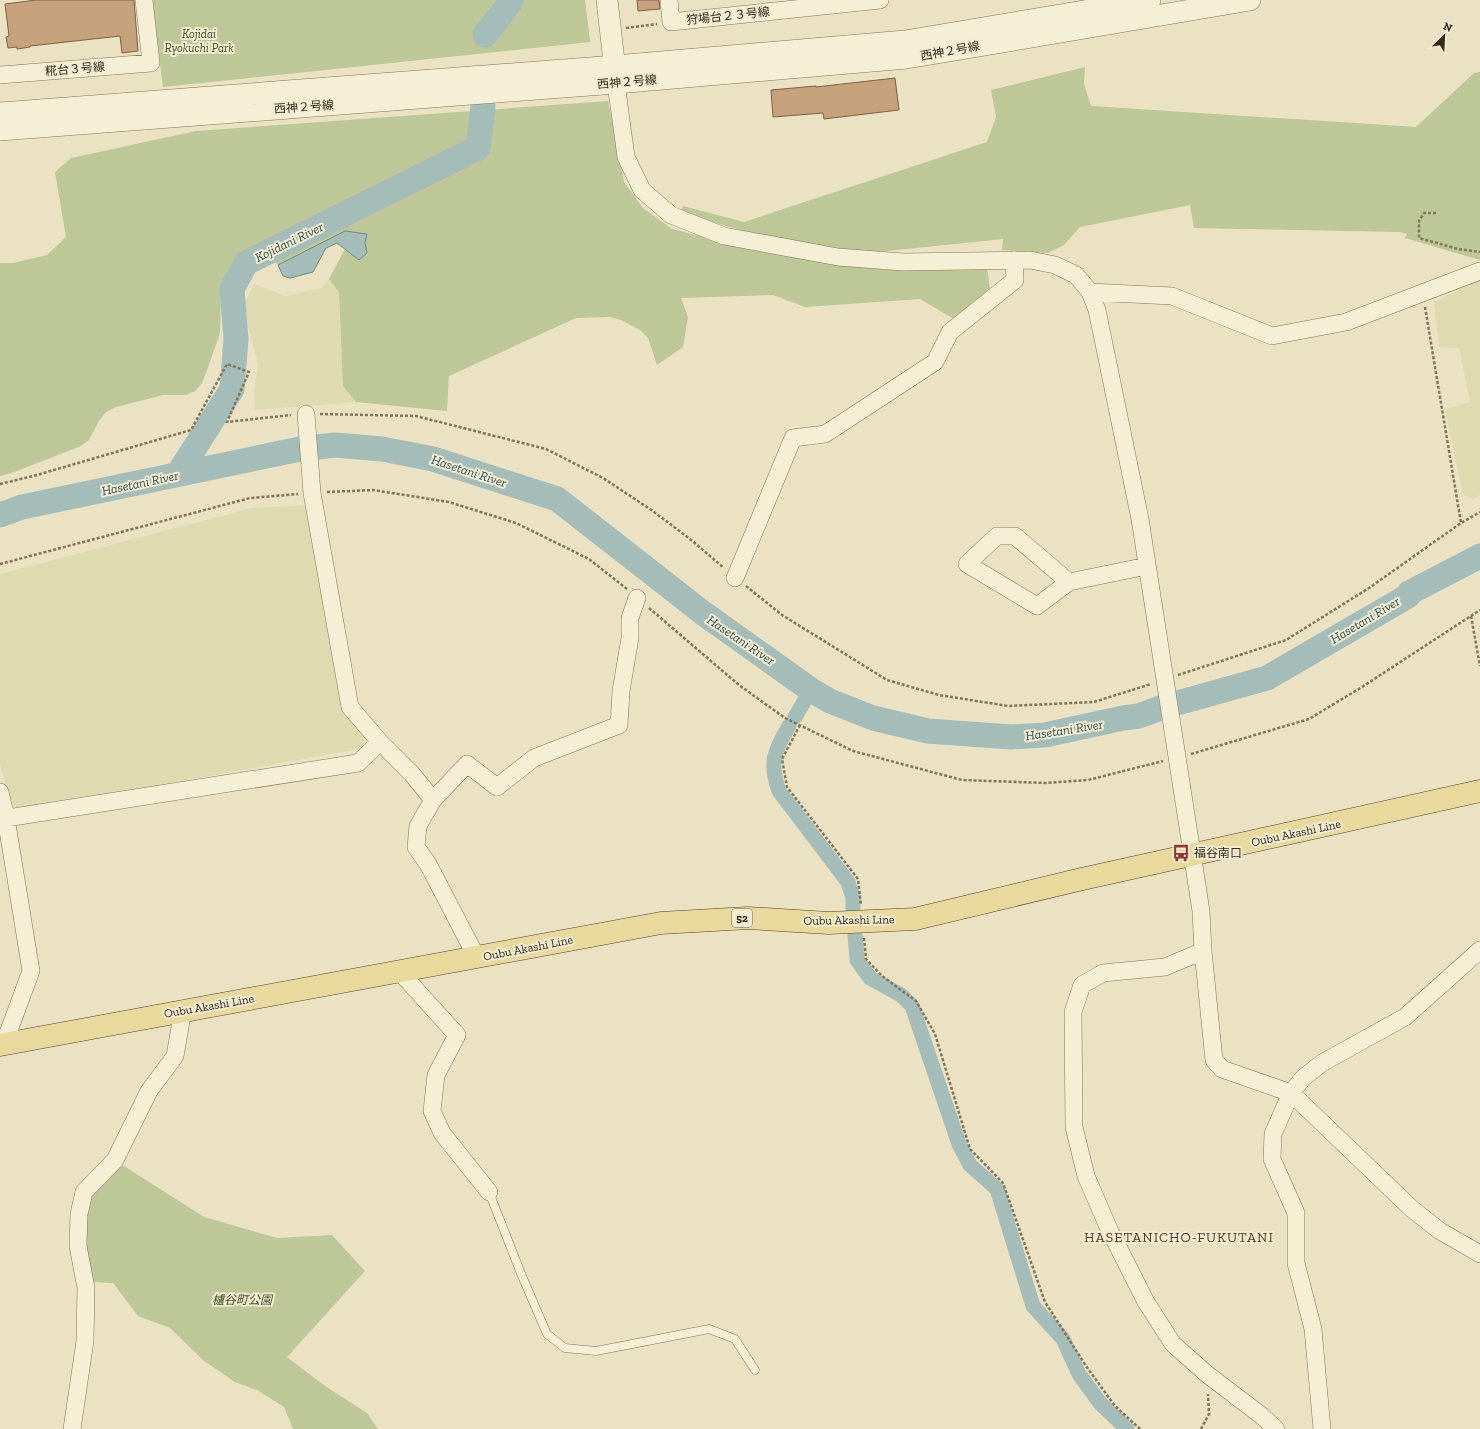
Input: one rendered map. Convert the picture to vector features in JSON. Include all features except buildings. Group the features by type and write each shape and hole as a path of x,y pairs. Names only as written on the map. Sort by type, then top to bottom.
{"main road":[{"name":"Oubu Akashi Line","path":"2,1044 661,923 748,918 828,923 915,919 1193,855 1480,792"}],"street":[{"name":"糀台３号線","path":"0,75 150,63 144,0"},
{"path":"607,0 626,156 642,190 671,215 724,236 838,257 903,262 1030,260 1055,265 1076,275 1090,292 1097,310 1140,520 1201,911 1203,951 1214,1060 1222,1068 1291,1093 1412,1209 1440,1231 1480,1254"},
{"path":"669,0 671,22"},
{"name":"狩場台２３号線","path":"671,22 880,0"},
{"name":"西神２号線","path":"0,130 616,74 905,41 1150,0"},
{"name":"西神２号線","path":"0,113 616,74 907,58 1250,0"},
{"path":"735,578 793,438 825,434 935,362 950,332 1014,280 1014,260"},
{"path":"1090,292 1172,296 1272,336 1346,322 1480,271"},
{"path":"306,414 312,493 350,707 380,742 412,774 433,800"},
{"path":"1069,582 1015,536 997,536 967,564 1037,606 1069,582 1147,566"},
{"path":"477,958 428,864 416,847 418,826 433,800 466,764 497,786 534,758 619,725 621,691 630,638 630,618 637,598"},
{"path":"3,819 358,763 380,742"},
{"path":"0,792 3,819 30,971 2,1044"},
{"path":"1322,1429 1313,1329 1296,1263 1296,1213 1272,1159 1273,1134 1291,1093 1303,1078 1322,1063 1405,1017 1480,950"},
{"path":"1203,951 1165,967 1103,973 1082,985 1073,1012 1074,1128 1086,1176 1110,1229 1146,1302 1173,1344 1276,1429"},
{"path":"400,972 457,1035 436,1075 432,1111 442,1134 489,1192"},
{"path":"72,1429 85,1341 86,1288 78,1246 79,1214 84,1192 115,1160 149,1092 175,1056 183,1010"}],"lane":[{"path":"489,1192 522,1276 547,1334 565,1348 596,1351 709,1329 735,1340 755,1370"}],"path":[{"path":"611,30 671,22"},
{"path":"1436,213 1424,213 1419,221 1419,238 1458,249 1480,252"},
{"path":"1422,292 1461,523"},
{"path":"0,484 37,475 191,430 227,364 249,372 227,422 306,414"},
{"path":"0,564 250,498 373,490 449,502 508,521 589,559 739,685 785,718 853,751 962,780 1045,783 1088,780 1176,754 1309,719 1362,687 1480,610"},
{"path":"1164,681 1286,640 1369,588 1461,523 1480,512"},
{"path":"1471,616 1480,666"},
{"path":"800,725 782,758 787,787 858,879 866,959 882,976 916,1001 935,1034 970,1149 1004,1184 1045,1302 1090,1372 1115,1406 1140,1429"},
{"path":"1201,1429 1209,1414 1208,1374"}],"shaded area":[{"path":"329,279 339,292 343,386 356,402 255,410 254,393 258,364 243,307 254,284 286,296 321,288"},
{"path":"1480,279 1480,495 1473,499 1463,495 1445,409 1470,402 1459,348 1439,347 1434,302"},
{"path":"307,505 345,709 367,737 359,749 20,810 9,803 0,762 0,574 252,508"}],"green space":[{"name":"Kojidai Ryokuchi Park","path":"152,0 585,0 590,42 163,87"},
{"path":"1085,67 1084,84 1091,106 1416,127 1474,73 1480,72 1480,260 1405,238 1407,234 1400,232 1194,228 1190,205 1080,227 1064,245 1048,253 1002,250 1003,239 868,253 762,236 680,213 683,206 744,222 987,142 996,117 991,90"},
{"path":"608,101 624,182 643,208 672,229 735,245 805,259 886,270 987,266 990,291 954,319 920,299 805,307 773,295 681,298 688,317 683,347 657,365 648,338 640,330 621,320 610,317 576,318 449,376 447,411 356,402 343,386 339,292 329,279 345,249 359,260 367,235 345,231 278,265 264,250 245,255 230,271 224,280 221,290 220,333 202,383 195,391 186,395 163,395 116,407 106,412 99,421 89,440 81,446 12,473 0,476 0,263 13,263 47,255 66,237 55,172 71,158 196,131"},
{"name":"櫨谷町公園","path":"124,1166 204,1217 277,1238 332,1235 365,1271 287,1357 325,1386 367,1413 378,1429 293,1429 284,1407 257,1390 235,1382 203,1360 170,1328 138,1316 113,1283 92,1282 85,1240 85,1200 107,1171"}],"water":[{"path":"345,231 367,234 365,243 367,253 359,260 337,243 326,248 313,272 290,278 283,276 278,265"}],"waterway":[{"name":"Kojidani River","path":"485,35 512,0"},
{"name":"Kojidani River","path":"178,474 232,389 236,339 232,289 246,263 478,148 483,106"},
{"name":"Hasetani River","path":"0,515 22,507 300,449 335,445 382,449 433,459 557,499 703,613 811,690 830,701 873,718 928,731 1011,737 1045,735 1123,718 1139,716 1163,707 1267,678 1408,596 1409,593 1480,556"},
{"path":"795,717 811,690"},
{"path":"789,726 780,743 775,757 774,773 779,791 848,882 853,898 853,914"},
{"path":"855,935 857,960 870,978 901,995 912,1006 959,1144 970,1165 997,1189 1033,1306 1063,1339 1079,1374 1100,1403 1127,1429"}],"place":[{"name":"福谷南口","path":"1181,853"}],"district":[{"name":"HASETANICHO-FUKUTANI","path":"1179,1237"}]}
